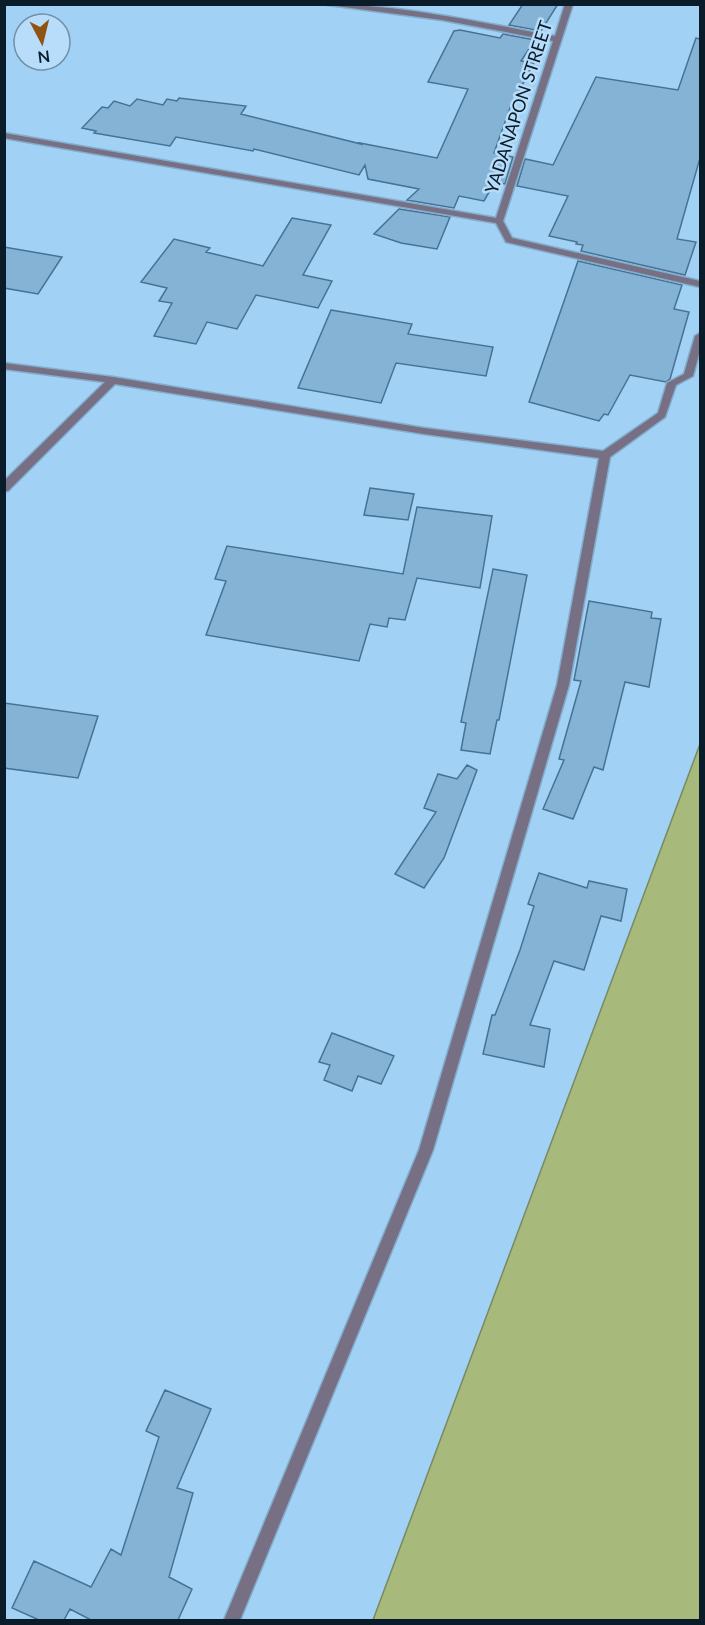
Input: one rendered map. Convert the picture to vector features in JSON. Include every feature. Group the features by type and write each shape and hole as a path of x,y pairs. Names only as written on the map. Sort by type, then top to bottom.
{"street":[{"path":"324,4 442,18 556,39"},
{"name":"YADANAPON STREET","path":"499,221 569,4"},
{"path":"4,135 499,221 509,240 700,284"},
{"path":"4,366 114,380 305,413 605,455 662,416 672,383 688,376 700,336"},
{"path":"4,488 114,380"},
{"path":"232,1620 426,1150 563,684 605,455"}],"shaded area":[{"path":"700,744 700,1620 373,1620"}],"building":[{"path":"523,4 558,4 541,31 509,25"},
{"path":"460,30 500,38 503,34 535,40 521,61 534,63 510,108 494,153 513,157 505,184 495,182 484,201 459,196 454,208 407,200 419,189 368,179 365,165 359,175 254,149 253,151 176,137 170,146 94,133 96,131 82,128 102,107 108,108 114,101 130,106 137,99 163,105 167,99 177,101 179,98 246,106 241,114 361,144 437,158 468,89 428,82 454,31"},
{"path":"696,38 700,39 700,158 677,239 696,242 685,275 581,251 583,245 576,244 577,242 549,236 568,196 517,186 525,159 553,165 596,77 678,90"},
{"path":"399,209 450,217 437,249 401,243 374,234"},
{"path":"292,218 331,225 303,275 332,281 318,308 256,295 237,329 207,322 196,344 154,336 172,303 159,301 167,288 141,282 174,239 210,248 206,252 263,266"},
{"path":"4,247 62,257 38,294 4,288"},
{"path":"578,261 682,285 674,309 689,312 670,379 666,382 630,375 608,415 604,414 599,421 529,402"},
{"path":"331,310 412,324 408,334 493,347 486,376 396,363 381,403 298,388"},
{"path":"370,488 414,494 408,520 364,515"},
{"path":"417,507 492,516 480,588 417,578 405,620 389,618 387,627 370,624 359,661 206,635 226,581 215,579 227,546 403,574"},
{"path":"493,569 527,575 499,720 497,720 490,754 461,750 466,723 461,722"},
{"path":"589,601 652,612 651,618 661,619 649,687 625,682 603,770 594,767 573,819 543,809 564,760 559,759 581,681 574,680"},
{"path":"4,703 98,716 78,778 4,768"},
{"path":"467,765 477,770 444,858 424,888 395,874 436,812 424,808 438,774 457,779"},
{"path":"539,873 587,888 589,881 627,889 621,921 601,916 584,970 554,961 530,1025 550,1029 544,1067 483,1054 492,1015 495,1015 534,906 528,904"},
{"path":"332,1033 394,1056 381,1084 358,1076 352,1091 324,1080 330,1065 319,1062"},
{"path":"165,1390 211,1409 177,1488 193,1493 169,1577 192,1589 178,1620 91,1620 70,1609 64,1620 39,1620 12,1608 34,1561 91,1587 111,1549 121,1555 159,1437 146,1431"}]}
